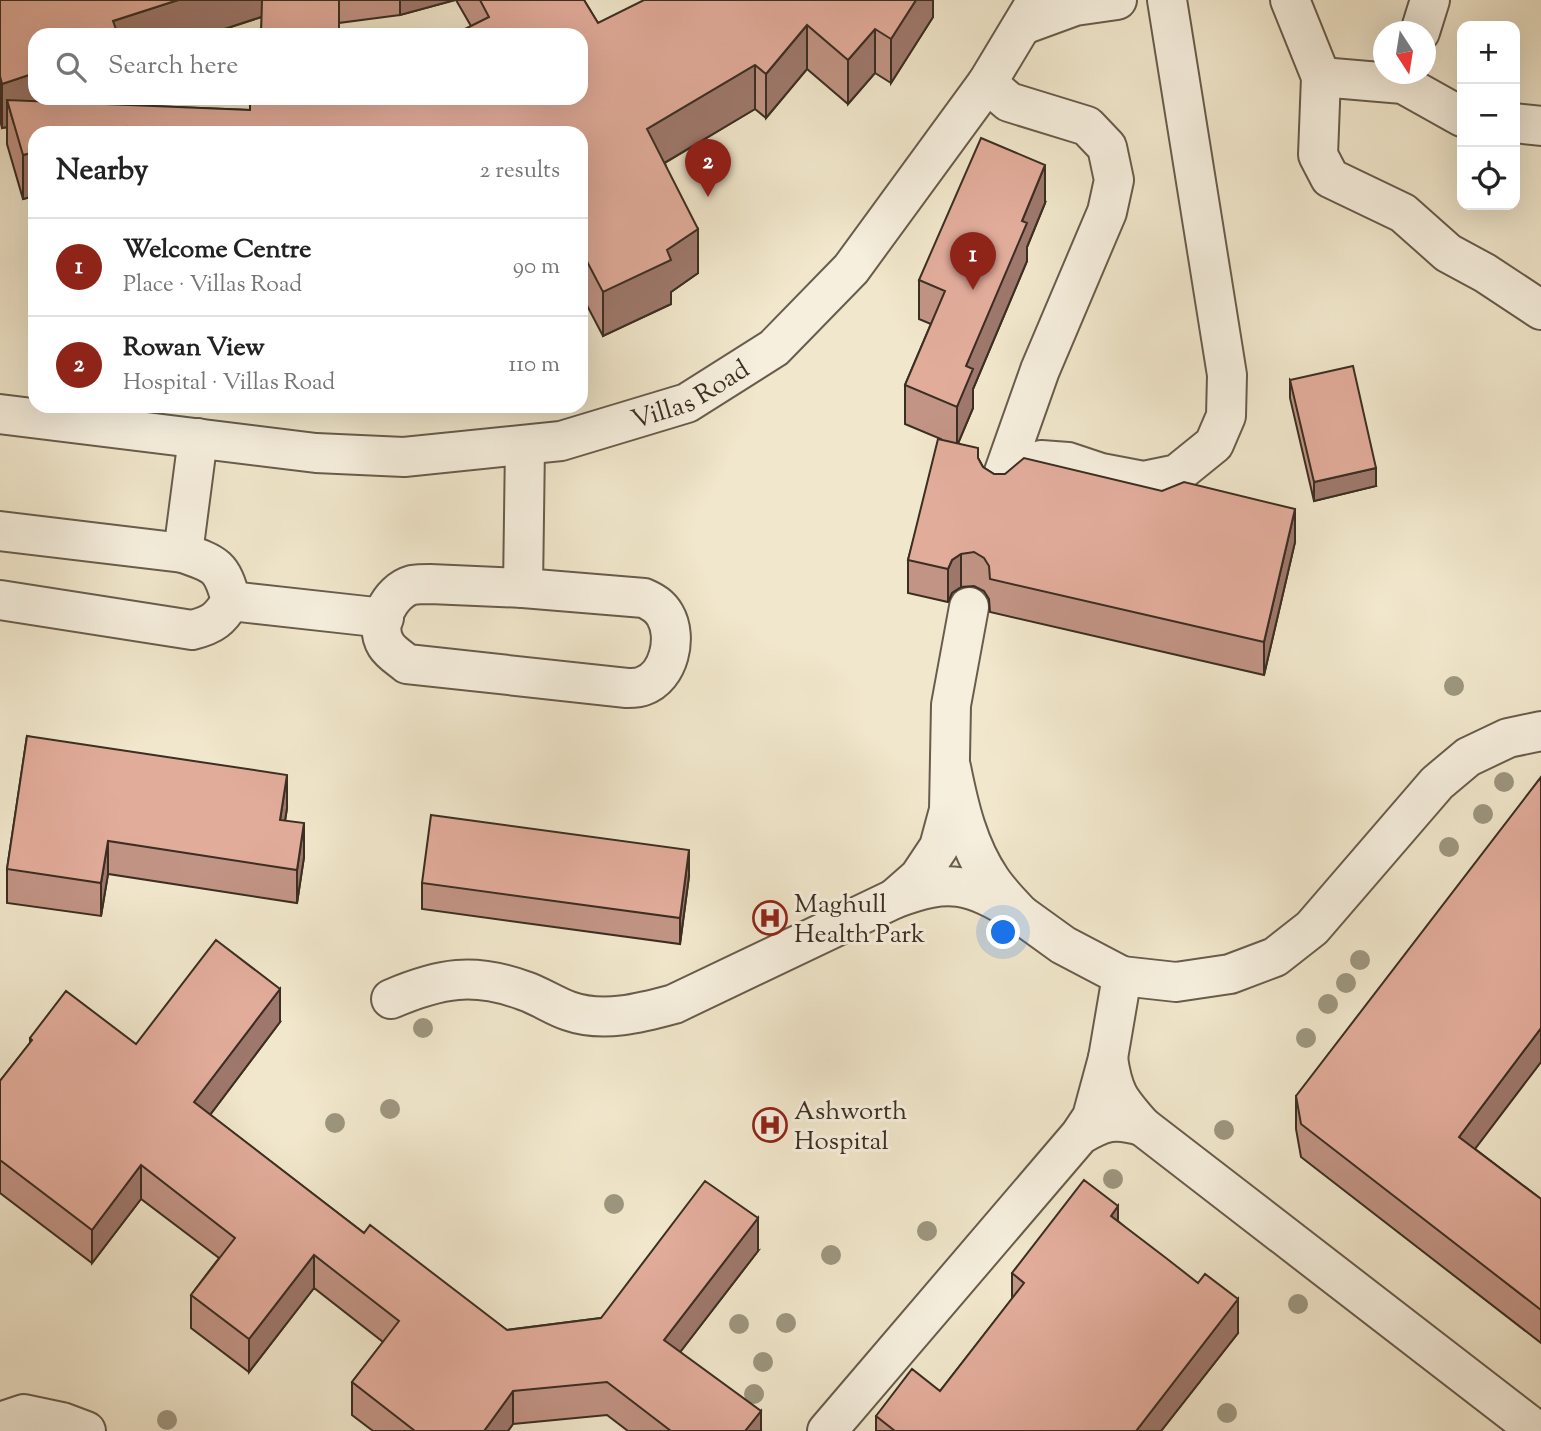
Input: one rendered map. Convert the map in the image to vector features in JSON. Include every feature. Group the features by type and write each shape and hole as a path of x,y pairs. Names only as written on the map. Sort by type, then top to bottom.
{"street":[{"path":"1030,12 1117,0"},
{"path":"987,83 1009,102 1087,126 1107,147 1114,180 1107,212 1040,370 999,486 1016,468 1041,460 1068,462 1101,473 1143,481 1177,474 1214,444 1226,416 1227,375 1167,0"},
{"path":"1290,0 1321,77 1318,155 1330,178 1402,213 1448,253 1485,273 1541,310"},
{"path":"1423,21 1430,0"},
{"name":"Villas Road","path":"0,414 316,453 404,457 561,441 687,403 774,348 851,269 987,83 1030,12"},
{"path":"1321,77 1373,78"},
{"path":"1412,84 1457,114"},
{"path":"1520,124 1541,126"},
{"path":"1040,370 1034,403 1043,433 1068,462"},
{"path":"183,553 198,438"},
{"path":"523,588 525,445"},
{"path":"0,531 183,553 217,567 226,579 231,601 220,618 209,626 192,630 0,600"},
{"path":"412,585 523,588 644,598 657,605 666,616 670,629 670,648 666,664 655,679 643,686 627,688 407,664 384,643 382,629 385,610 395,595 412,585"},
{"path":"231,601 384,618"},
{"path":"894,899 919,877 939,847 949,810 951,705 969,607"},
{"path":"391,999 421,987 461,978 494,981 526,991 570,1012 598,1016 637,1014 674,1004 894,899 923,888 948,885 972,888 1020,914 1063,945 1122,976 1176,982 1230,974 1275,957 1312,928 1437,783 1468,757 1508,738 1541,731"},
{"path":"951,767 960,813 973,848 991,880 1020,914"},
{"path":"827,1431 1080,1135 1091,1117 1108,1058 1122,976"},
{"path":"1108,1058 1112,1086 1122,1104 1142,1126 1537,1431"},
{"path":"1080,1135 1100,1124 1121,1120 1142,1126"},
{"path":"0,1422 24,1414 62,1422 86,1431"}],"building":[{"path":"0,0 178,0 113,21 116,28 28,28 28,75 2,84"},
{"path":"262,0 339,0 339,28 261,28"},
{"path":"480,0 584,0 598,23 644,0 916,0 891,39 875,29 848,60 807,25 766,74 755,65 647,129 698,229 667,250 671,260 603,292 588,263 588,126 28,126 28,154 23,155 7,100 28,101 28,105 128,105 250,110 250,105 588,105 588,28 467,28 489,17"},
{"path":"981,138 1045,165 1022,221 1027,223 966,366 973,369 957,407 905,385 945,291 919,280"},
{"path":"1353,366 1376,468 1314,482 1290,380"},
{"path":"938,439 978,448 978,458 983,467 994,474 1005,474 1024,458 1162,491 1184,482 1295,509 1264,642 990,579 989,566 984,558 974,552 961,554 952,560 948,569 908,560"},
{"path":"27,736 287,775 280,820 304,823 297,870 108,841 101,883 7,869"},
{"path":"1541,777 1541,1028 1459,1137 1541,1199 1541,1310 1301,1124 1296,1096"},
{"path":"431,815 689,850 680,918 422,883"},
{"path":"216,940 280,989 194,1102 364,1233 370,1225 507,1330 601,1318 705,1181 758,1218 664,1340 761,1411 745,1431 671,1431 607,1382 513,1391 484,1431 415,1431 352,1382 399,1321 314,1255 249,1339 191,1295 235,1238 141,1165 92,1230 0,1160 0,1081 66,991 136,1044"},
{"path":"1084,1180 1118,1206 1111,1216 1198,1283 1205,1274 1238,1299 1136,1431 895,1431 876,1416 912,1369 940,1391 1024,1283 1012,1273"}],"place":[{"name":"Rowan View","path":"708,197"},
{"name":"Welcome Centre","path":"973,290"},
{"name":"Maghull Health Park","path":"770,918"},
{"name":"Ashworth Hospital","path":"770,1125"}]}
